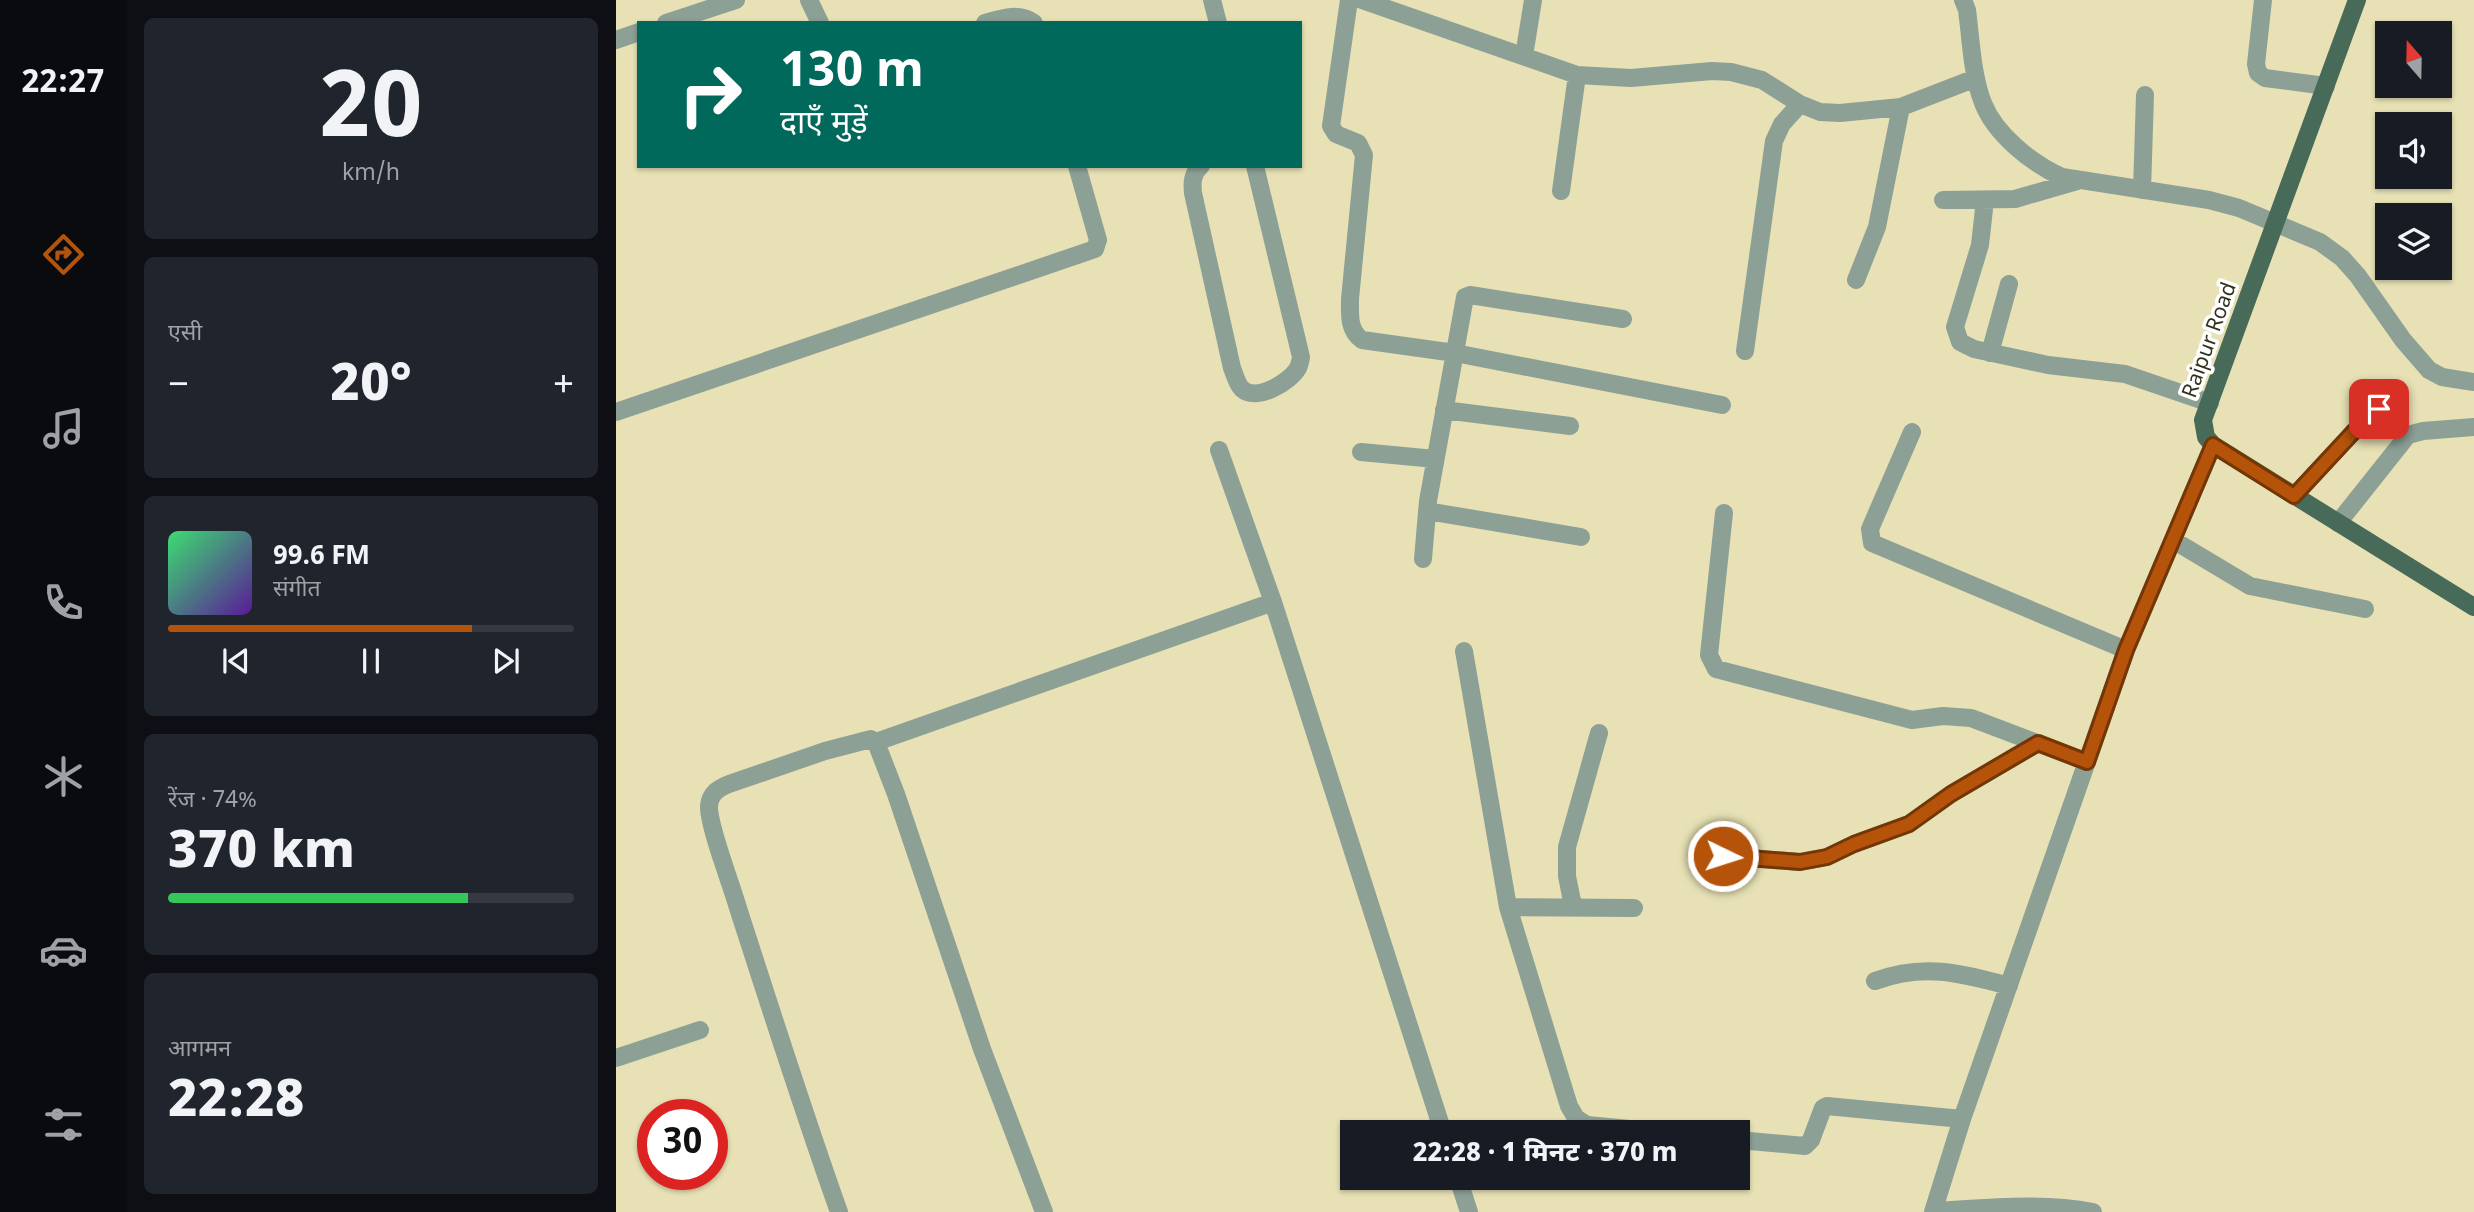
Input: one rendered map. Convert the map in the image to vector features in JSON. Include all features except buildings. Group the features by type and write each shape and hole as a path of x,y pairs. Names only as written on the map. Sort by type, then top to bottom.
{"main road":[{"name":"Raipur Road","path":"2213,445 2203,429 2203,419 2357,0"},
{"path":"2213,445 2474,607"}],"street":[{"path":"672,21 736,0"},
{"path":"809,0 819,21"},
{"path":"1212,0 1217,21"},
{"path":"1349,0 1331,126 1336,134 1358,143 1364,155 1350,299 1353,330 1362,340 1455,353 1722,405"},
{"path":"1362,0 1577,75 1631,78 1731,72 1762,80 1800,104 1819,112 1901,107 1976,78"},
{"path":"1524,56 1533,0"},
{"path":"1963,0 1968,10 1976,78 1987,110 2025,156 2041,168 2078,181 2208,200 2239,208 2320,242 2342,258 2358,276 2403,340 2429,370 2442,377 2474,382"},
{"path":"2263,0 2256,64 2258,73 2265,78 2326,86"},
{"path":"995,21 1016,17 1031,21"},
{"path":"616,40 637,33"},
{"path":"1561,191 1577,75"},
{"path":"2141,190 2145,95"},
{"path":"1745,351 1774,141 1782,124 1800,104"},
{"path":"1856,280 1877,227 1901,107"},
{"path":"616,412 1094,249 1098,240 1078,168"},
{"path":"1199,168 1194,175 1193,193 1232,368 1242,389 1249,393 1259,393 1288,379 1298,368 1301,357 1255,168"},
{"path":"1942,200 2015,199 2078,181"},
{"path":"1985,200 1980,245 1955,327 1960,342 1974,349 2048,365 2125,374 2210,402"},
{"path":"1990,353 2009,284"},
{"path":"1423,559 1435,459 1464,299 1469,295 1623,319"},
{"path":"2294,496 2359,426 2379,409"},
{"path":"1444,410 1570,426"},
{"path":"2339,523 2408,435 2423,431 2474,427"},
{"path":"1912,432 1871,529 1872,543 2126,650"},
{"path":"2092,1212 2063,1207 2017,1206 1933,1211 1962,1119 2126,650 2213,445"},
{"path":"1219,450 1273,602 1439,1120"},
{"path":"1361,452 1435,459"},
{"path":"1427,511 1581,537"},
{"path":"1724,513 1709,655 1716,670 1912,720 1942,716 1971,718 2087,762"},
{"path":"2173,540 2250,586 2365,609"},
{"path":"876,742 1273,602"},
{"path":"1464,651 1508,907 1573,1113 1581,1120"},
{"path":"1573,906 1567,876 1567,847 1599,733"},
{"path":"839,1212 803,1110 723,859 709,812 709,802 719,788 729,784 835,748 871,739 876,742 896,794 982,1049 1044,1212"},
{"path":"1723,856 1800,862 1827,857 1909,824 1951,794 2038,743"},
{"path":"1508,907 1634,908"},
{"path":"1875,981 1896,973 1924,970 1957,973 2008,986"},
{"path":"616,1058 700,1030"},
{"path":"1750,1141 1805,1146 1811,1140 1823,1108 1827,1106 1962,1119"},
{"path":"1462,1190 1469,1212"}],"route":[{"path":"1723,856 1800,862 1813,862 1827,857 1854,844 1898,830 1951,794 2038,743 2087,762 2126,650 2213,445 2294,496 2359,426 2379,409"}]}
